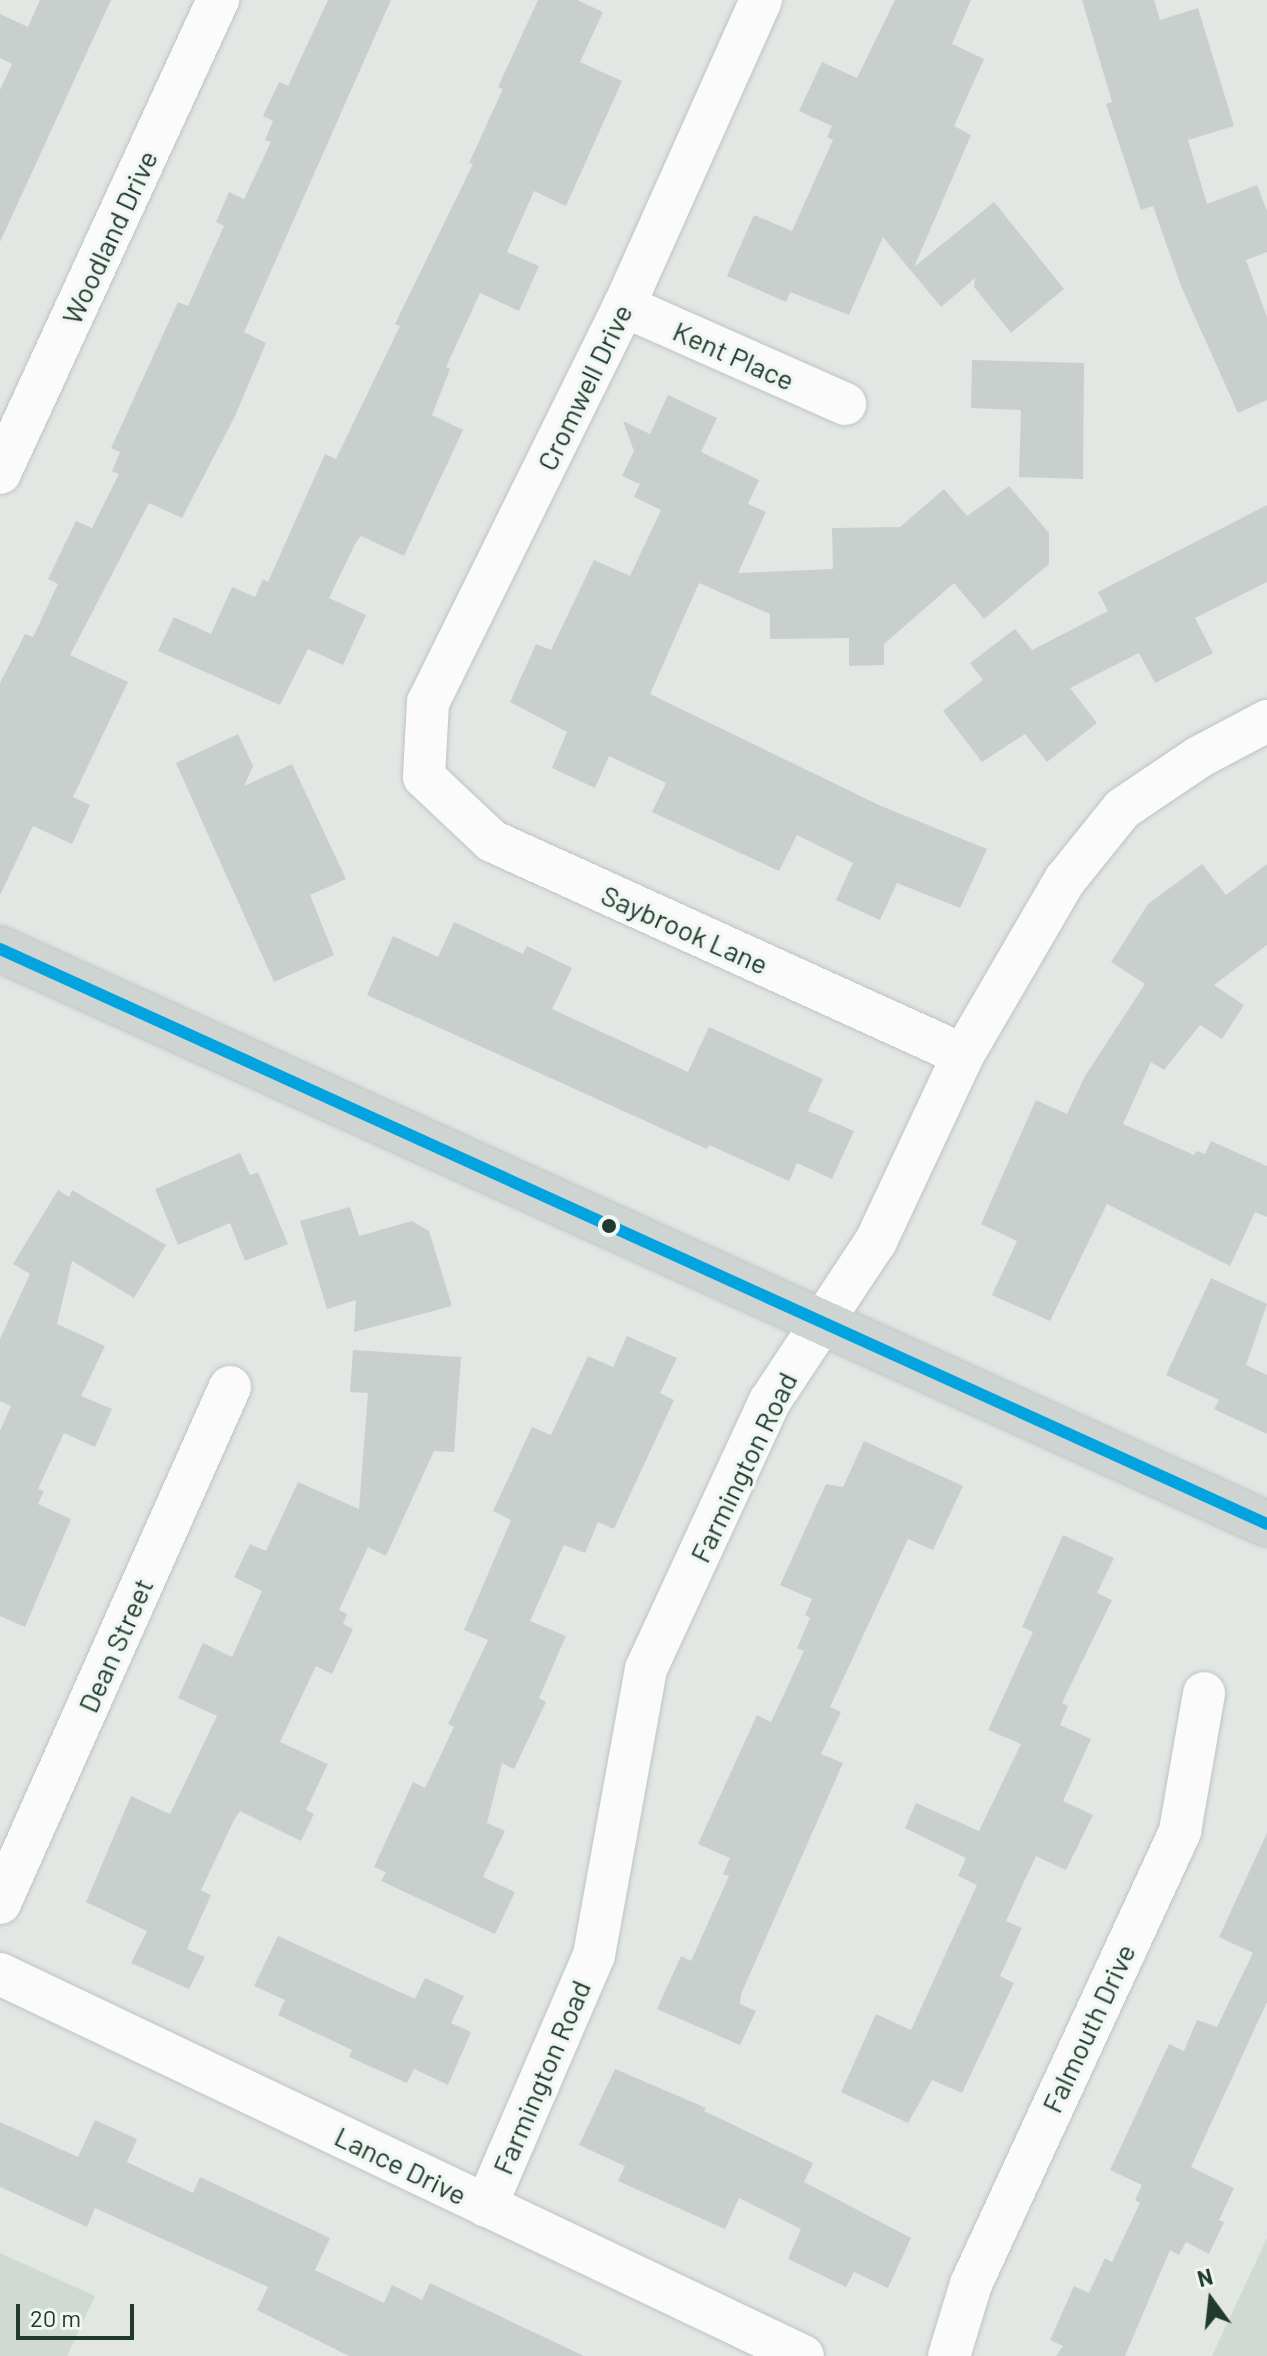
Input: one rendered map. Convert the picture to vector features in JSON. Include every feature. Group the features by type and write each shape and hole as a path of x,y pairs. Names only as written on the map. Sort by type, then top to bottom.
{"main road":[{"path":"0,949 1267,1524"}],"street":[{"name":"Woodland Drive","path":"0,473 218,0"},
{"name":"Cromwell Drive","path":"424,777 428,702 624,306 761,0"},
{"name":"Kent Place","path":"624,306 845,404"},
{"name":"Farmington Road","path":"486,2206 594,1955 646,1669 770,1401 876,1241 963,1055 1065,880 1122,809 1199,757 1267,721"},
{"name":"Saybrook Lane","path":"424,777 492,841 963,1055"},
{"name":"Dean Street","path":"0,1903 230,1387"},
{"name":"Falmouth Drive","path":"949,2356 971,2284 1180,1831 1204,1693"},
{"name":"Lance Drive","path":"0,1974 803,2356"}],"shaded area":[{"path":"1267,2238 1267,2356 1212,2356"},
{"path":"0,2253 95,2296 67,2356 0,2356"}],"building":[{"path":"40,0 111,0 0,242 0,90 12,64 0,58 0,14 28,27"},
{"path":"328,0 391,0 244,332 266,343 235,416 182,518 149,503 70,655 128,682 73,797 90,805 72,844 33,826 0,895 0,683 25,634 33,637 58,584 48,579 76,521 92,528 119,474 112,471 120,452 111,448 178,302 188,306 224,226 216,222 229,192 244,199 271,142 265,140 273,121 263,116 279,82 288,86"},
{"path":"538,0 577,0 603,12 580,62 622,81 566,206 534,191 507,252 539,266 519,311 480,293 446,367 450,369 432,415 463,430 404,556 361,536 329,598 366,615 343,665 308,649 280,705 158,651 174,617 211,634 232,587 255,597 263,579 268,582 325,454 336,459 400,326 395,324 473,164 469,163 503,89 498,87"},
{"path":"895,0 971,0 952,44 984,59 954,126 971,135 914,267 994,202 1064,289 1011,333 974,287 975,278 941,307 883,237 849,315 790,292 786,302 727,276 754,215 792,231 833,140 827,137 832,126 799,111 822,62 857,78"},
{"path":"1082,0 1154,0 1160,20 1198,8 1234,126 1188,140 1207,204 1257,185 1267,211 1267,252 1246,260 1267,317 1267,400 1238,413 1181,286 1153,206 1141,210 1106,104 1112,102"},
{"path":"972,360 1084,363 1083,479 1019,477 1021,410 971,408"},
{"path":"668,395 717,418 701,452 759,480 748,504 766,512 738,573 833,569 832,528 900,527 944,489 967,516 1009,486 1049,533 1049,564 984,619 954,583 884,644 884,665 849,666 849,638 770,639 770,614 699,583 650,694 881,806 987,849 960,908 897,883 880,920 836,900 853,863 797,835 779,871 652,812 666,783 609,756 595,788 552,768 567,732 510,702 536,644 551,650 594,560 630,576 661,510 634,497 640,484 622,476 634,451 623,421 650,434"},
{"path":"1267,505 1267,582 1195,618 1213,653 1155,683 1139,653 1070,688 1097,723 1047,762 1025,734 982,762 943,711 983,680 970,663 1015,629 1032,650 1108,611 1098,592"},
{"path":"238,734 253,766 244,786 292,764 346,879 310,895 334,955 274,982 176,763"},
{"path":"1202,864 1226,895 1267,864 1267,945 1214,985 1244,1005 1222,1039 1200,1025 1164,1070 1151,1062 1123,1124 1194,1155 1197,1151 1205,1154 1211,1141 1267,1166 1267,1217 1255,1212 1230,1266 1107,1204 1050,1321 992,1295 1017,1241 981,1224 1036,1100 1067,1114 1085,1076 1145,984 1111,962 1148,904"},
{"path":"454,922 523,954 527,946 572,968 552,1009 688,1072 709,1027 823,1079 808,1111 854,1131 832,1179 797,1163 789,1181 709,1145 707,1149 367,995 393,936 438,957"},
{"path":"240,1153 250,1175 258,1172 288,1244 245,1261 230,1223 178,1245 155,1189"},
{"path":"58,1190 69,1197 72,1190 166,1245 134,1298 72,1261 57,1324 105,1346 81,1396 112,1409 95,1447 64,1433 38,1489 44,1491 38,1504 71,1519 25,1627 0,1616 0,1431 11,1406 0,1401 0,1339 30,1274 13,1264"},
{"path":"350,1207 359,1236 412,1221 429,1231 452,1306 354,1332 356,1300 327,1309 300,1221"},
{"path":"1211,1278 1267,1304 1246,1365 1267,1375 1267,1434 1214,1409 1219,1400 1166,1375"},
{"path":"627,1336 677,1358 660,1393 674,1400 614,1529 598,1522 585,1553 564,1545 530,1621 566,1636 539,1698 546,1702 514,1769 502,1763 487,1823 505,1831 483,1877 515,1892 495,1934 381,1881 386,1872 374,1867 413,1782 425,1788 454,1727 448,1724 488,1640 464,1630 511,1520 493,1511 532,1427 551,1435 588,1356 613,1367"},
{"path":"353,1350 461,1357 454,1452 434,1451 386,1556 368,1547 339,1610 347,1614 343,1624 353,1629 332,1674 316,1666 280,1742 328,1764 306,1810 314,1814 301,1841 240,1811 201,1890 211,1895 187,1949 205,1957 189,1989 131,1963 147,1931 86,1902 131,1796 170,1814 217,1716 178,1698 203,1643 232,1657 262,1591 234,1577 250,1544 266,1551 298,1482 359,1509 368,1393 350,1392"},
{"path":"864,1441 963,1486 933,1550 908,1539 830,1707 841,1712 821,1754 843,1763 741,1994 740,2004 756,2011 740,2045 657,2009 681,1956 691,1961 729,1876 723,1874 730,1858 698,1844 757,1715 771,1722 804,1651 797,1648 810,1618 805,1615 812,1599 780,1585 826,1484 843,1487"},
{"path":"1063,1535 1114,1558 1097,1593 1112,1600 1062,1703 1068,1706 1060,1725 1091,1739 1063,1801 1093,1815 1066,1870 1036,1856 1006,1921 1022,1928 1000,1976 1014,1983 962,2093 932,2080 908,2123 841,2092 876,2014 911,2030 977,1885 958,1876 966,1858 905,1828 916,1803 979,1831 1021,1744 988,1730 1033,1632 1022,1627"},
{"path":"1267,1833 1267,2002 1191,2167 1234,2188 1219,2220 1224,2222 1209,2254 1186,2242 1179,2255 1170,2250 1125,2356 1056,2356 1063,2346 1050,2340 1074,2286 1089,2293 1105,2258 1112,2262 1140,2203 1135,2200 1142,2185 1110,2170 1169,2044 1184,2051 1197,2020 1217,2027 1253,1953 1219,1937"},
{"path":"278,1936 415,1999 425,1978 464,1996 451,2023 471,2032 448,2085 414,2069 407,2083 349,2057 352,2050 278,2015 285,2000 254,1986"},
{"path":"615,2069 706,2108 704,2111 813,2163 804,2182 911,2238 888,2288 854,2272 846,2287 788,2259 801,2229 739,2198 725,2229 618,2181 625,2166 579,2145"},
{"path":"95,2120 137,2139 127,2162 193,2193 200,2177 330,2238 315,2270 384,2303 392,2285 422,2300 430,2283 584,2356 349,2356 257,2310 268,2287 95,2208 87,2227 0,2187 0,2122 78,2157"}],"transit line":[{"path":"0,949 1267,1524"}]}
